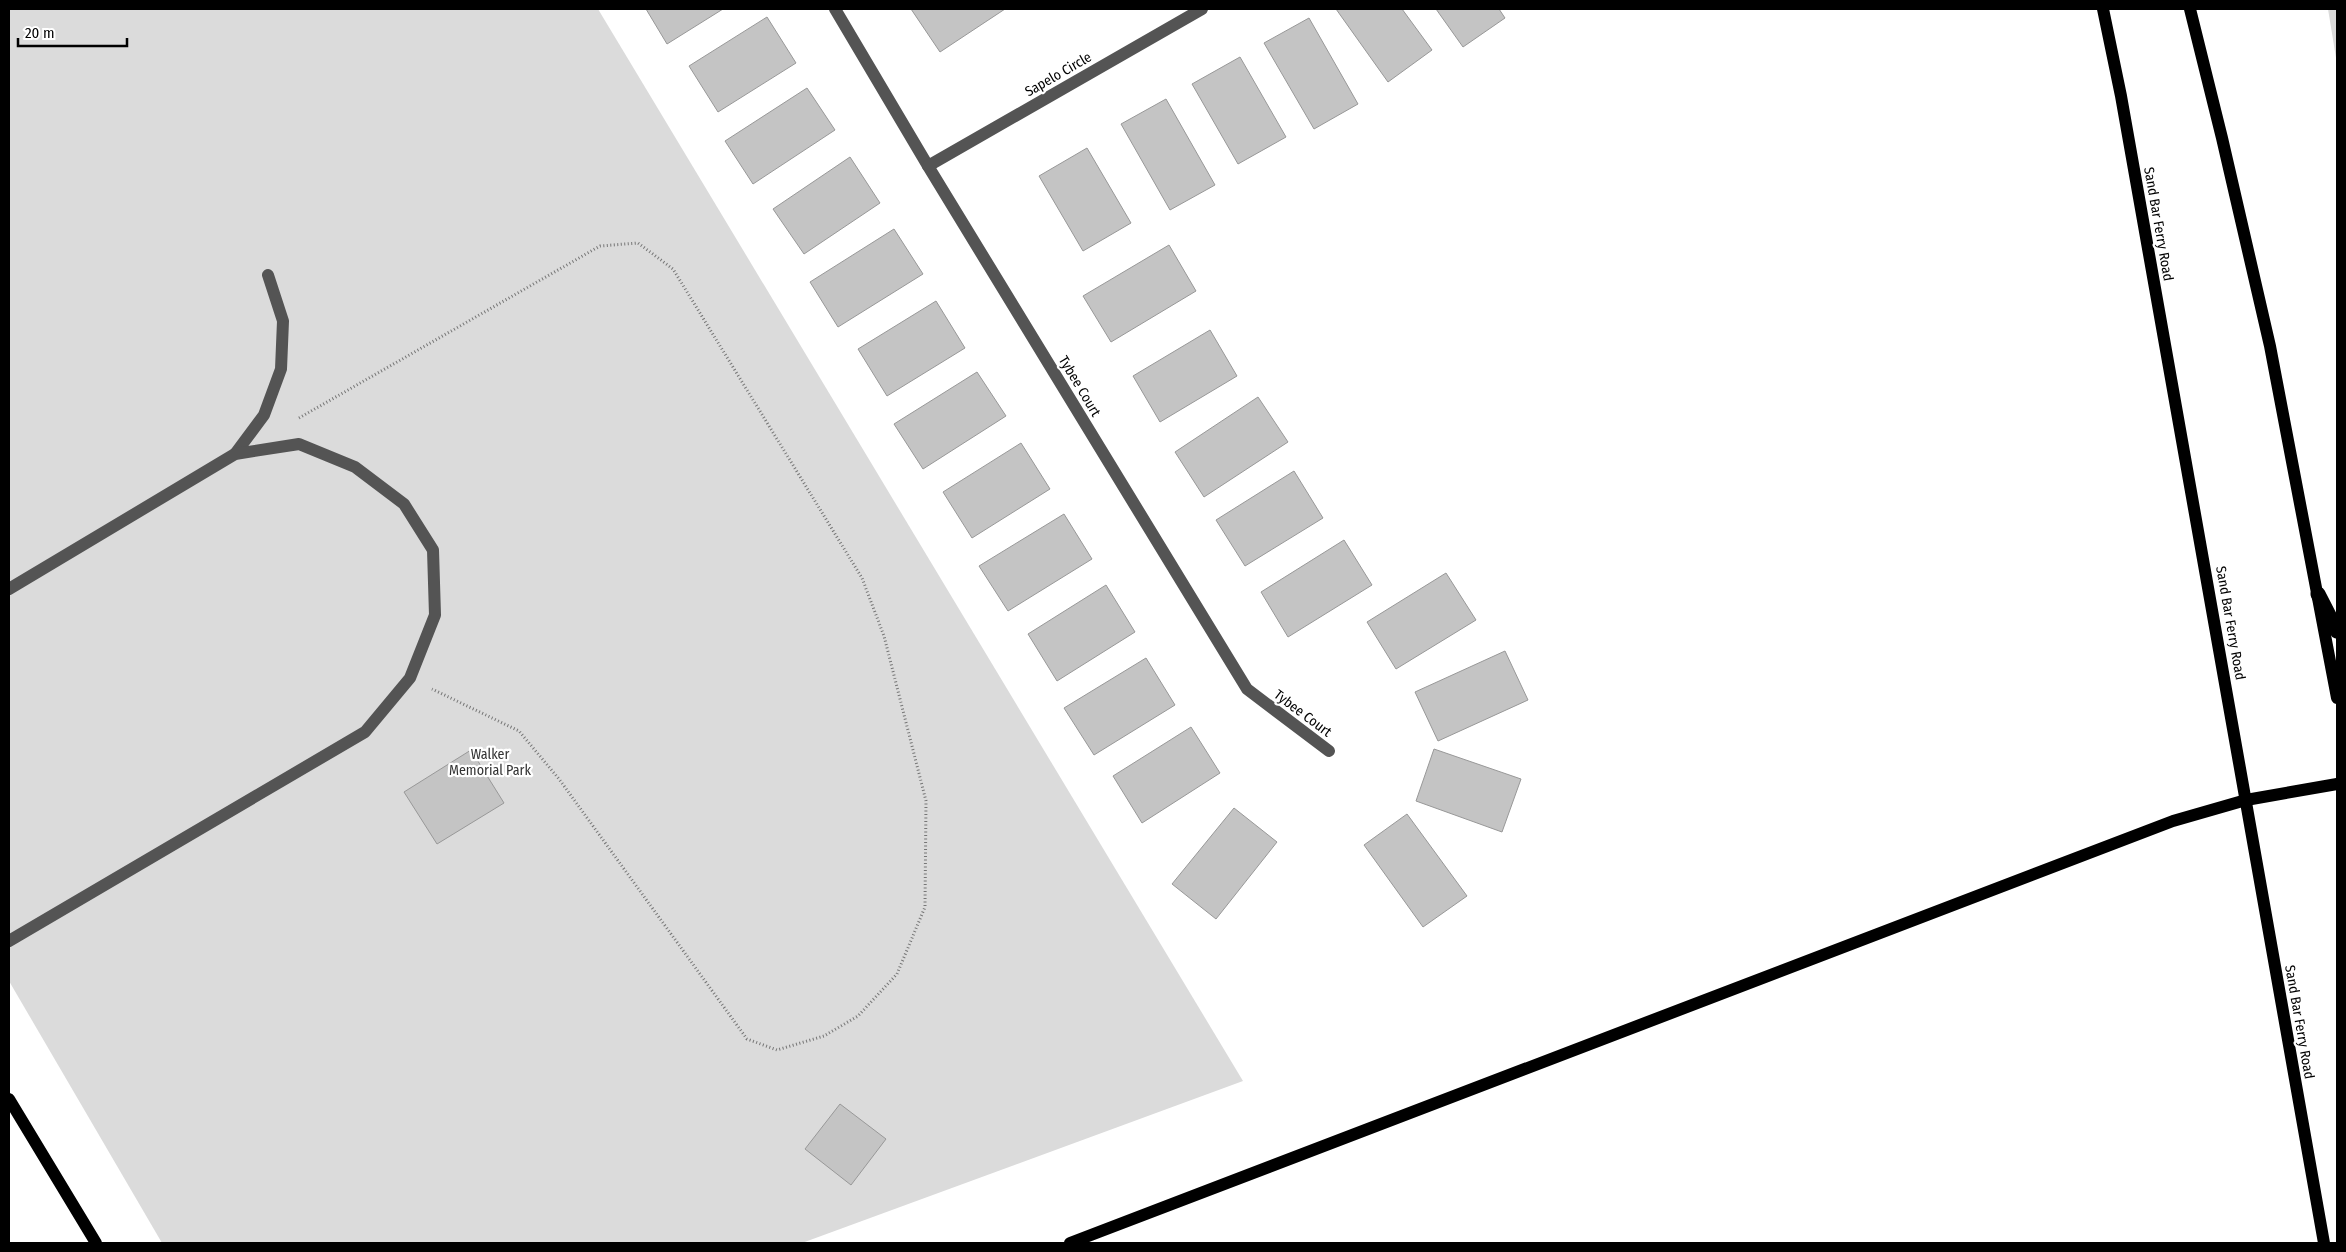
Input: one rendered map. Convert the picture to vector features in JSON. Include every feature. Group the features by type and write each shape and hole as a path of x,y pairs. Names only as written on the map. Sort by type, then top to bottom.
{"highway":[{"path":"2318,594 2337,630"}],"main road":[{"name":"Sand Bar Ferry Road","path":"2103,9 2126,125 2324,1243"},
{"path":"2190,9 2270,346 2337,698"},
{"path":"1070,1243 2173,821 2246,800 2337,784"},
{"path":"9,1099 96,1243"}],"street":[{"name":"Tybee Court","path":"835,9 928,166 1247,690 1329,751"},
{"name":"Sapelo Circle","path":"928,166 1202,9"},
{"path":"235,454 264,415 281,369 283,321 268,275"},
{"path":"9,588 235,454 299,444 355,467 404,504 433,550 435,615 410,678 365,732 9,941"}],"path":[{"path":"296,420 600,246 638,243 673,269 862,578 884,636 926,801 925,907 897,974 858,1016 824,1036 777,1050 748,1039 559,779 519,731 410,678"}],"green space":[{"name":"Walker Memorial Park","path":"9,9 598,9 1243,1081 802,1243 162,1243 9,981"},
{"path":"2328,9 2337,9 2337,64"}],"building":[{"path":"646,9 723,9 667,44"},
{"path":"911,9 1005,9 940,52"},
{"path":"1336,9 1402,9 1432,50 1388,82"},
{"path":"1436,9 1499,9 1505,18 1463,47"},
{"path":"767,17 796,63 718,112 689,66"},
{"path":"1309,18 1358,104 1314,129 1264,43"},
{"path":"1240,57 1286,137 1238,164 1192,84"},
{"path":"807,88 835,130 753,184 725,141"},
{"path":"1166,99 1215,185 1170,210 1121,124"},
{"path":"1087,148 1131,223 1083,251 1039,176"},
{"path":"850,157 880,203 804,254 773,209"},
{"path":"894,229 923,274 838,327 810,282"},
{"path":"1169,245 1196,291 1111,342 1083,296"},
{"path":"936,301 965,348 887,396 858,349"},
{"path":"1210,330 1237,376 1160,422 1133,376"},
{"path":"977,372 1006,416 923,469 894,424"},
{"path":"1258,397 1288,442 1204,497 1175,452"},
{"path":"1021,443 1050,489 972,538 943,492"},
{"path":"1294,471 1323,518 1245,566 1216,520"},
{"path":"1064,514 1092,559 1008,611 979,566"},
{"path":"1344,540 1372,585 1288,637 1261,592"},
{"path":"1446,573 1476,620 1396,669 1367,622"},
{"path":"1106,585 1135,632 1057,681 1028,634"},
{"path":"1505,651 1528,700 1438,741 1415,692"},
{"path":"1146,658 1175,705 1094,755 1064,708"},
{"path":"1191,727 1220,773 1142,823 1113,776"},
{"path":"1434,749 1521,779 1502,832 1416,801"},
{"path":"471,750 504,803 437,844 404,792"},
{"path":"1234,808 1277,842 1216,919 1172,884"},
{"path":"1407,814 1467,896 1423,927 1364,845"},
{"path":"840,1104 886,1139 851,1185 805,1149"}]}
